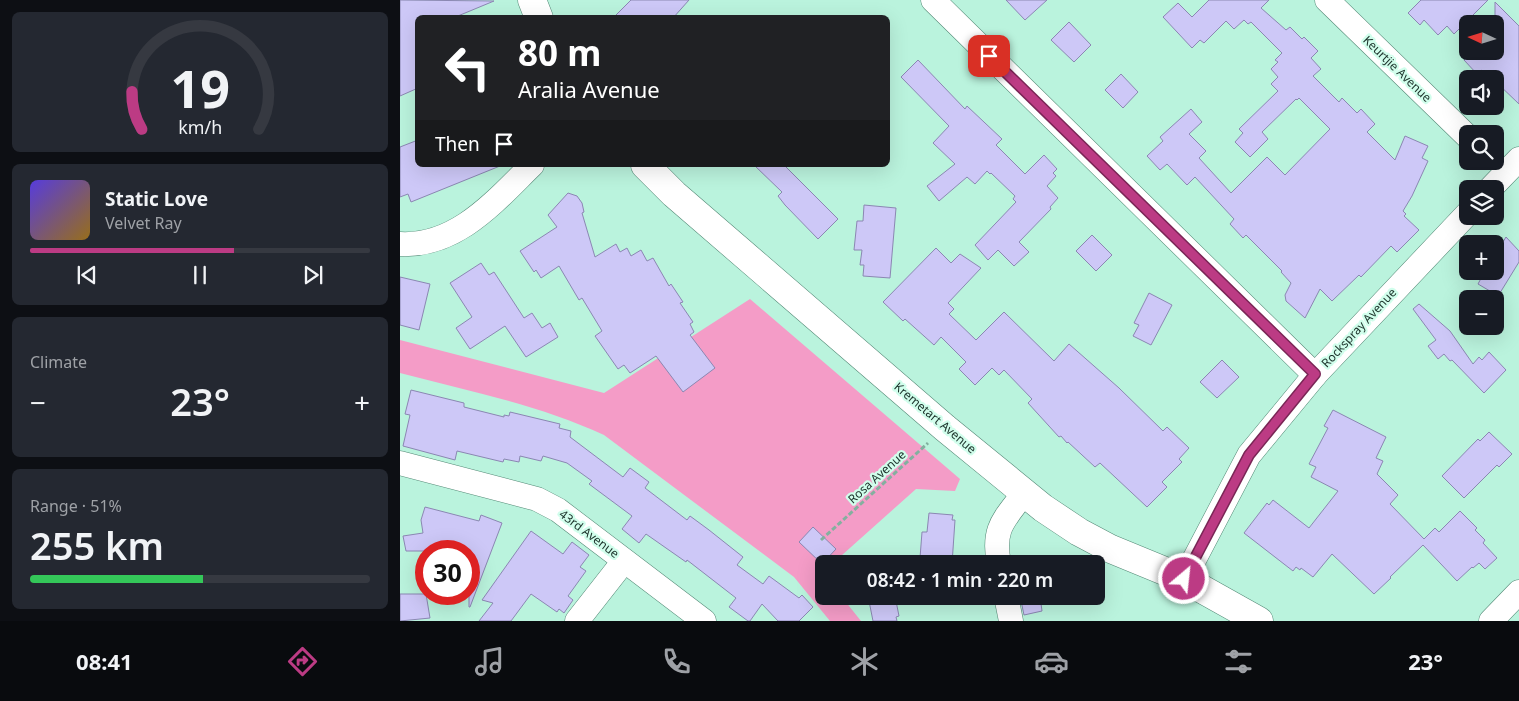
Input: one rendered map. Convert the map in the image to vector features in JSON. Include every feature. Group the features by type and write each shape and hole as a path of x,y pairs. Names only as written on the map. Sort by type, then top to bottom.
{"street":[{"path":"532,0 538,15"},
{"path":"932,0 1315,374"},
{"name":"Keurtjie Avenue","path":"1327,0 1459,128"},
{"path":"400,244 424,244 452,233 484,211 530,167"},
{"name":"Kremetart Avenue","path":"647,167 674,194 1024,494 1078,532 1111,549 1184,579 1259,621"},
{"name":"Rockspray Avenue","path":"1184,579 1249,455 1315,374 1459,222"},
{"name":"43rd Avenue","path":"400,464 537,499 558,510 704,621"},
{"path":"998,555 996,542 998,530 1024,494"},
{"path":"577,621 624,560"},
{"path":"1490,621 1519,592"},
{"path":"1007,605 1010,621"}],"path":[{"name":"Rosa Avenue","path":"821,540 945,428"}],"shaded area":[{"path":"750,299 960,479 955,491 916,489 842,555 815,555 815,603 794,577 604,435 579,424 529,407 400,373 400,340 604,393"},
{"path":"817,605 848,605 861,621 830,621"}],"building":[{"path":"400,0 494,1 460,15 415,15 415,89 400,96"},
{"path":"631,0 689,0 676,15 616,15"},
{"path":"1006,0 1047,0 1025,20"},
{"path":"1209,0 1269,0 1261,8 1286,30 1290,27 1302,39 1304,37 1318,51 1311,58 1321,69 1313,76 1339,102 1342,98 1357,113 1361,109 1375,124 1367,132 1395,160 1405,136 1428,146 1422,158 1428,161 1403,211 1406,214 1404,216 1419,230 1397,252 1391,246 1361,277 1359,275 1332,301 1320,289 1305,318 1286,301 1285,295 1291,283 1282,271 1246,235 1243,238 1230,224 1234,219 1195,177 1187,185 1167,164 1160,170 1147,156 1163,141 1160,137 1191,109 1202,122 1189,134 1206,151 1199,158 1231,193 1267,157 1285,175 1330,129 1299,98 1262,132 1268,139 1250,157 1235,142 1243,133 1239,129 1278,91 1271,84 1278,77 1271,69 1278,62 1275,60 1282,53 1251,22 1248,24 1244,20 1234,29 1226,21 1204,43 1200,40 1192,48 1163,17 1178,3 1192,17"},
{"path":"1421,0 1488,0 1473,15 1459,15 1459,29 1454,34 1447,26 1438,35 1424,20 1420,25 1408,13"},
{"path":"1495,2 1519,26 1519,104 1504,90 1504,70 1473,70 1464,60 1504,60 1504,15 1495,15"},
{"path":"1069,22 1091,45 1074,62 1051,40"},
{"path":"918,60 965,109 967,106 1002,139 996,145 1025,174 1044,155 1057,169 1053,173 1056,176 1047,186 1058,198 1050,207 1051,209 1019,242 1029,252 1014,266 998,250 988,260 975,245 1016,202 1013,199 1015,196 991,173 987,171 975,184 967,177 939,201 927,186 955,164 933,143 949,126 901,77"},
{"path":"1121,74 1138,92 1123,108 1105,90"},
{"path":"415,141 415,167 498,167 411,202 408,194 400,197 400,147"},
{"path":"756,167 786,167 838,219 818,239 778,196 782,192"},
{"path":"568,193 577,196 582,203 584,212 582,213 595,257 616,244 620,252 627,248 631,256 641,250 647,261 653,258 669,286 671,284 683,302 680,303 693,322 690,324 694,332 690,335 715,368 683,392 656,356 630,373 624,365 618,369 595,336 602,331 582,298 579,300 559,266 541,278 536,270 534,272 520,251 557,227 548,215"},
{"path":"864,205 896,208 890,278 863,276 864,265 860,265 862,250 854,250 857,221 863,221"},
{"path":"1092,235 1112,255 1096,271 1076,251"},
{"path":"1506,237 1519,251 1519,262 1502,290 1488,290 1478,284 1480,280 1504,280 1504,240"},
{"path":"936,248 951,263 960,254 981,268 948,303 954,309 949,314 976,340 1004,312 1054,361 1069,344 1119,388 1163,431 1167,427 1189,448 1179,459 1182,462 1162,482 1167,487 1147,507 1100,463 1095,467 1061,436 1059,437 1028,403 1032,399 1004,370 999,375 992,368 975,385 959,369 966,362 941,337 934,345 905,319 903,321 883,302"},
{"path":"481,263 489,275 494,272 524,318 532,313 542,328 550,323 558,337 526,357 505,326 470,349 456,328 472,317 450,283"},
{"path":"400,277 430,284 419,330 400,325"},
{"path":"1149,293 1172,305 1151,345 1133,336 1139,325 1134,323"},
{"path":"1419,304 1450,331 1473,364 1479,357 1482,360 1489,352 1506,370 1484,393 1452,360 1450,361 1444,354 1438,359 1428,346 1436,340 1413,309"},
{"path":"1222,360 1239,377 1217,398 1200,382"},
{"path":"411,390 464,403 464,407 504,417 504,415 509,416 510,412 560,424 559,428 571,431 570,437 623,477 630,468 649,482 645,488 687,520 690,516 743,557 737,565 763,584 769,576 799,598 802,595 813,607 799,621 778,621 762,604 750,621 748,621 729,607 736,598 687,560 686,562 646,534 639,543 622,529 632,516 589,484 592,481 567,463 543,456 541,461 520,456 519,462 504,459 503,462 457,451 455,460 403,446 410,415 405,414"},
{"path":"1333,410 1386,437 1376,458 1383,461 1377,474 1398,495 1390,504 1424,539 1435,528 1439,532 1460,511 1477,528 1475,530 1485,540 1483,543 1497,558 1485,569 1479,563 1472,567 1457,581 1423,545 1374,594 1332,554 1313,577 1301,568 1300,570 1296,567 1293,571 1244,533 1267,503 1269,505 1273,500 1309,528 1338,491 1311,477 1316,467 1309,464 1328,428 1324,426"},
{"path":"1489,432 1512,454 1499,467 1497,465 1464,498 1442,476 1478,439 1480,441"},
{"path":"425,507 479,521 481,515 502,523 480,581 480,540 415,540 415,551 406,551 403,536 423,533 421,520"},
{"path":"929,513 953,515 952,520 955,520 953,555 920,555 922,532 927,532"},
{"path":"813,527 836,549 830,555 815,555 815,557 799,542"},
{"path":"531,531 563,554 572,542 589,555 580,567 586,571 568,596 573,600 564,613 559,609 557,612 531,594 511,621 479,621 493,603 482,600"},
{"path":"400,594 415,594 415,605 428,605 430,618 400,621"},
{"path":"870,605 897,605 899,616 896,617 897,621 873,621"},
{"path":"1022,605 1041,605 1042,611 1024,615"}],"route":[{"path":"989,56 1315,374 1249,455 1184,579"}]}
